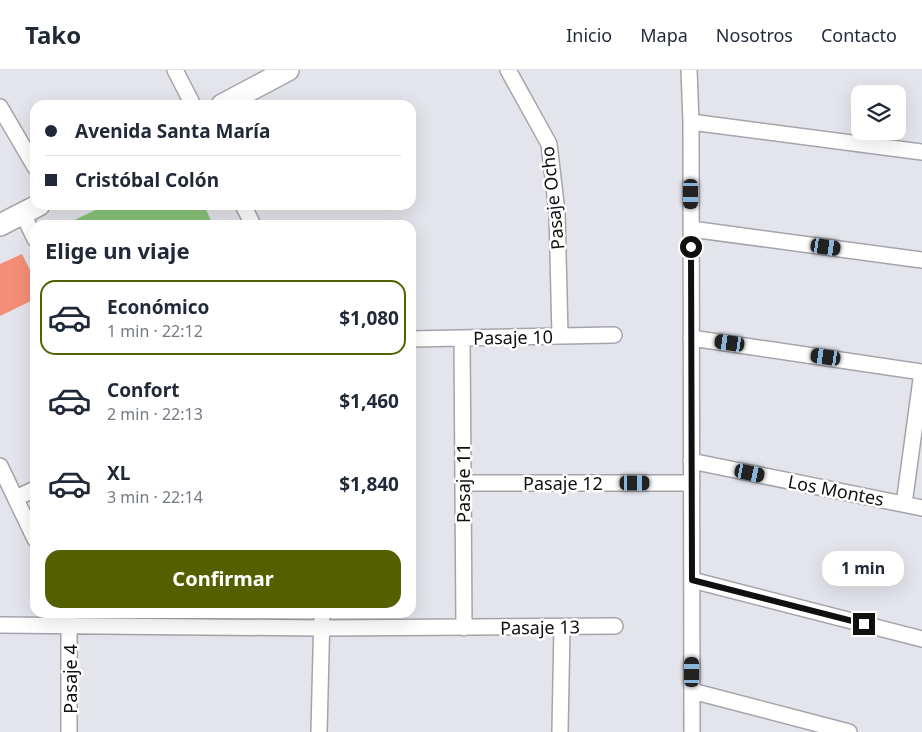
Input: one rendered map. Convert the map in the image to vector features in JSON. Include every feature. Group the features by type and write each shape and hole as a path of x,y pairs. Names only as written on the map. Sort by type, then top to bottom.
{"main road":[{"path":"231,100 288,70"},
{"path":"0,225 30,210"}],"street":[{"path":"175,70 190,100"},
{"name":"Pasaje Ocho","path":"508,70 549,144 557,212 560,336"},
{"path":"689,70 691,122 692,732"},
{"path":"0,107 30,158"},
{"path":"691,122 922,152"},
{"path":"691,229 922,260"},
{"name":"Pasaje 10","path":"416,339 614,335"},
{"name":"Pasaje 11","path":"462,338 464,628"},
{"path":"691,338 922,372 904,504"},
{"name":"Los Montes","path":"692,461 922,508"},
{"path":"0,466 30,528"},
{"name":"Pasaje 12","path":"464,483 692,482"},
{"path":"16,498 30,491"},
{"path":"692,580 922,638"},
{"path":"319,732 322,618"},
{"name":"Pasaje 13","path":"0,624 70,619 322,628 615,626"},
{"name":"Pasaje 4","path":"70,619 70,732"},
{"path":"560,732 562,627"},
{"path":"692,691 849,732"}],"green space":[{"path":"96,210 206,210 211,220 74,220"}],"building":[{"path":"22,254 30,270 30,301 0,316 0,264"}],"route":[{"path":"691,247 692,580 864,624"}]}
